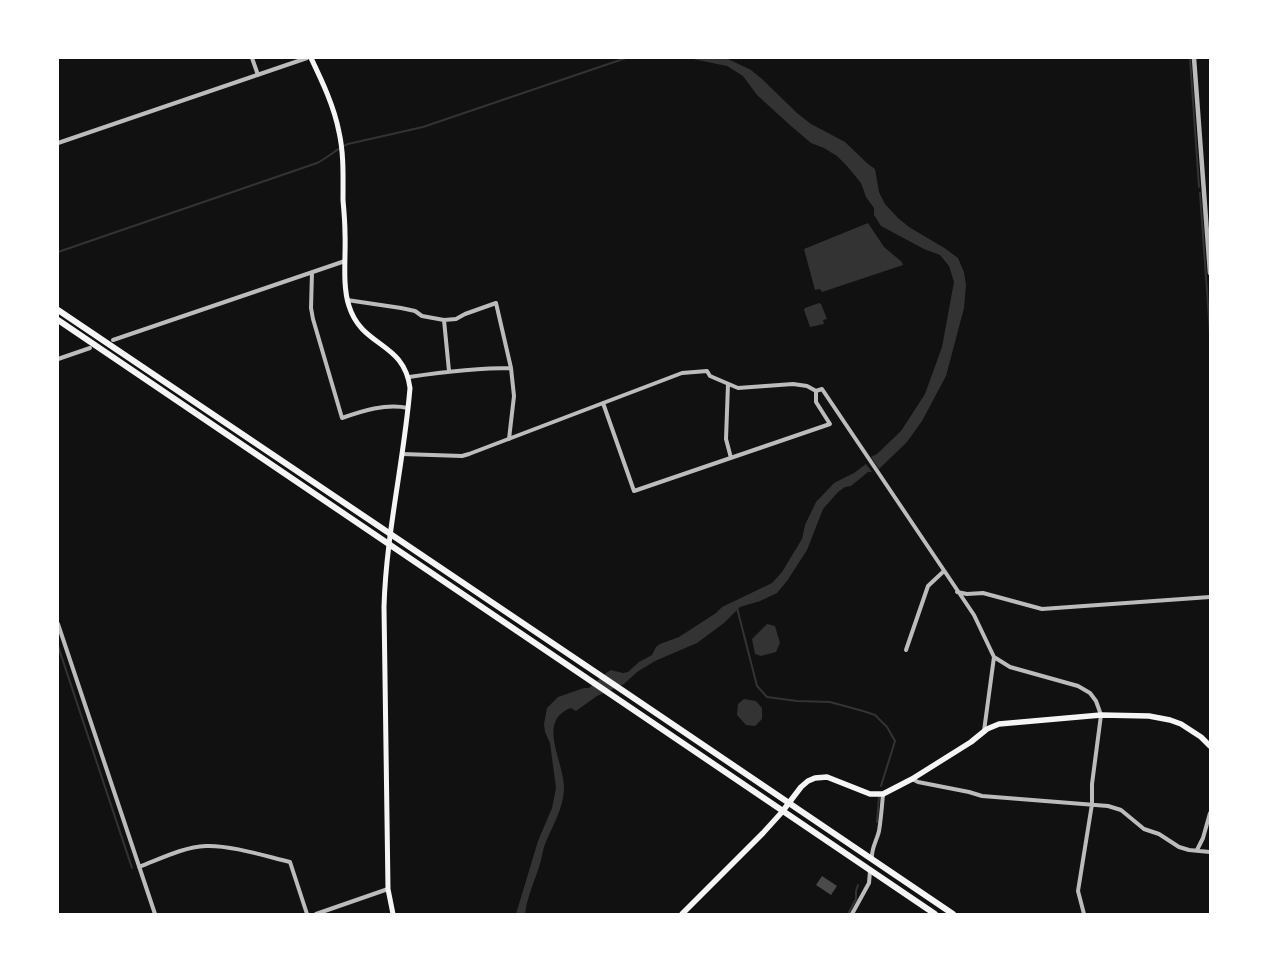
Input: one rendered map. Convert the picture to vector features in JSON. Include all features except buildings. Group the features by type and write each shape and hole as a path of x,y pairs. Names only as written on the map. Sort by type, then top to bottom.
{"highway":[{"path":"58,310 287,462 953,914"},
{"path":"58,320 935,914"}],"main road":[{"path":"309,58 335,115 342,147 347,300 352,315 366,334 394,354 403,364 409,377 408,408 385,576 384,631 388,889 393,914"},
{"path":"682,914 782,812 805,783 821,777 836,780 870,794 883,794 999,724 1100,715 1149,716 1170,720 1191,730 1210,746"}],"street":[{"path":"252,58 258,75"},
{"path":"58,142 309,58"},
{"path":"1194,58 1210,273"},
{"path":"113,340 345,261"},
{"path":"312,272 312,314 342,418 384,407 399,406 408,408"},
{"path":"347,300 415,310 422,316 444,320 456,319 496,303 511,368 514,396 509,439"},
{"path":"444,320 449,371"},
{"path":"58,359 90,348"},
{"path":"409,377 479,368 511,368"},
{"path":"402,454 462,456 682,373 707,371 710,376 738,388 793,384 807,386 816,391 822,389 974,615 994,657 1010,667 1078,686 1093,696 1100,715 1092,784 1092,804 1078,891 1084,914"},
{"path":"728,384 726,439 731,458"},
{"path":"604,403 634,491 830,424 816,402 816,391"},
{"path":"906,650 928,586 944,571"},
{"path":"957,592 967,594 983,593 1042,609 1210,597"},
{"path":"58,624 155,914"},
{"path":"984,732 994,657"},
{"path":"912,778 918,782 982,796 1108,806 1121,810 1144,829 1159,834 1179,846 1210,852"},
{"path":"872,858 872,852 880,828 883,794"},
{"path":"1197,850 1204,838 1210,813"},
{"path":"139,867 179,851 206,846 226,848 290,862 307,914"},
{"path":"852,914 869,883 870,871"},
{"path":"316,914 388,889"},
{"path":"332,909 332,914"}],"shaded area":[{"path":"688,58 726,58 751,70 797,113 811,124 845,142 875,169 879,192 885,204 898,218 958,258 964,272 966,285 964,308 946,376 922,421 907,442 879,469 871,457 877,454 901,431 925,394 942,347 954,282 949,266 940,255 924,249 881,226 874,215 874,208 866,197 861,183 847,166 837,156 811,143 791,126 757,95 743,76 727,66"},
{"path":"868,223 884,247 903,265 822,292 820,289 815,290 804,249"},
{"path":"819,303 827,319 823,320 824,324 810,327 804,310"},
{"path":"866,464 872,472 868,472 851,486 845,487 838,492 823,509 807,550 777,593 740,607 724,623 697,643 655,661 637,672 624,684 597,696 576,711 571,708 560,714 555,723 553,733 563,780 563,797 544,847 525,914 516,914 538,841 552,808 556,788 550,743 544,724 547,708 558,697 589,688 611,670 623,673 628,672 639,662 652,655 660,644 679,637 722,607 772,583 782,572 802,539 805,525 816,502 834,483 854,473"},
{"path":"767,624 775,626 780,643 776,652 761,656 755,654 752,639"},
{"path":"744,699 756,701 762,708 762,719 755,726 746,725 737,715 738,704"}],"waterway":[{"path":"58,252 317,163 348,144 423,127 626,58"},
{"path":"1190,58 1199,187"},
{"path":"1200,193 1210,333"},
{"path":"737,608 757,686 767,697 797,701 830,702 875,715 887,727 895,741 881,786"},
{"path":"58,646 132,868"},
{"path":"877,822 879,796"},
{"path":"848,914 856,899 858,885"}]}
